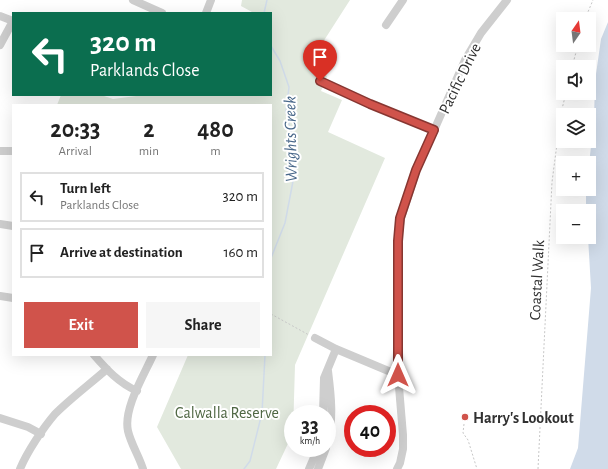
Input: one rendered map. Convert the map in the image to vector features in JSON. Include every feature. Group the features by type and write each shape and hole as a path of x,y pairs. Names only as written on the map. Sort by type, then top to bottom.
{"street":[{"path":"133,0 160,12"},
{"path":"206,12 211,0"},
{"path":"386,25 403,0"},
{"name":"Pacific Drive","path":"397,469 400,463 403,440 398,375 398,241 400,218 416,170 465,60 481,33 507,0"},
{"path":"0,16 12,21"},
{"path":"0,45 12,23"},
{"path":"320,81 370,104 434,130"},
{"path":"0,151 12,151"},
{"path":"0,224 12,226"},
{"path":"0,296 12,298"},
{"path":"315,338 336,349 398,375"},
{"path":"323,405 324,378 336,349"},
{"path":"95,356 107,370 121,382 137,391"},
{"path":"143,469 130,437 127,423 130,407 153,356"},
{"path":"20,469 51,419 61,408 107,370"},
{"path":"328,371 332,405"},
{"path":"0,418 22,425 41,434"},
{"path":"309,469 314,457"},
{"path":"318,469 323,457"}],"path":[{"path":"588,12 593,0"},
{"name":"Coastal Walk","path":"538,469 552,182 561,113 564,100"},
{"path":"272,315 315,338"},
{"path":"464,424 463,433 468,440 477,469"}],"green space":[{"name":"Calwalla Reserve","path":"242,0 350,0 307,67 327,76 321,91 342,100 328,132 385,158 295,365 294,405 284,405 284,452 276,469 181,469 157,427 188,356 272,356 272,104 57,104 61,96 104,96 113,99 136,96 272,96 272,12 252,12 241,6"}],"water":[{"path":"608,22 608,469 570,469 578,448 591,288 588,244 596,244 596,204 586,204 586,196 596,196 596,156 590,156 591,148 596,148 596,108 594,108 595,100 596,100 596,74 601,39"}],"waterway":[{"name":"Wrights Creek","path":"264,12 267,0"},
{"name":"Wrights Creek","path":"272,48 280,61 289,87 286,111 292,136 294,176 285,223 272,256"},
{"name":"Wrights Creek","path":"244,469 250,461 262,413 265,356"}],"place":[{"name":"Harry's Lookout","path":"465,417"}],"route":[{"path":"320,81 370,104 434,130 416,170 400,218 398,241 398,375"}]}
